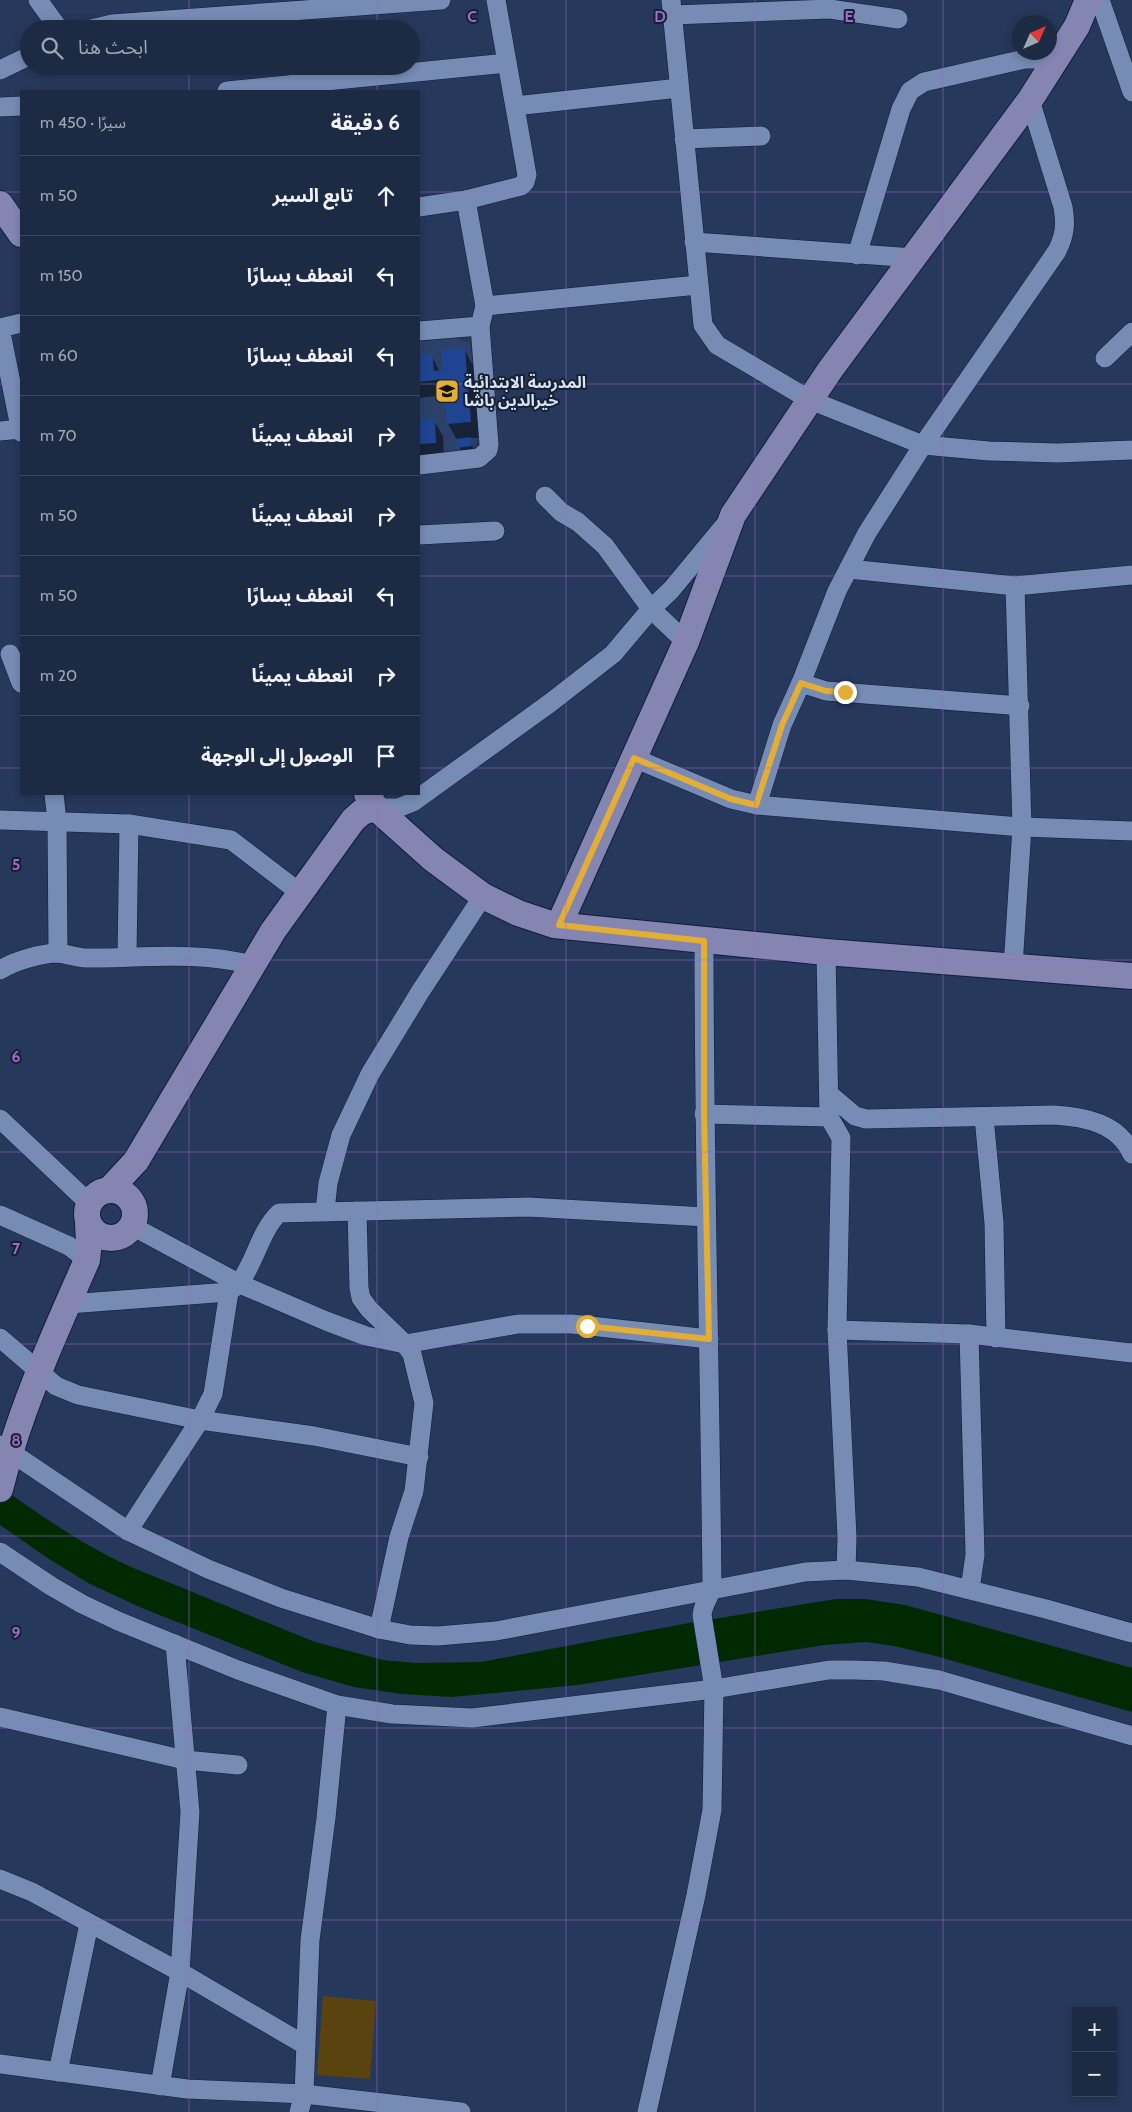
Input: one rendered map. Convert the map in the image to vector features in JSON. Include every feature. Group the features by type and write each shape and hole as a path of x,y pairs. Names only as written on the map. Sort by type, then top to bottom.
{"street":[{"path":"38,0 52,20"},
{"path":"141,20 229,8 441,0"},
{"path":"420,207 466,200 521,186 525,182 527,175 496,0"},
{"path":"420,793 550,703 613,654 651,609 671,590 733,515 810,400 1030,100 1077,26 1088,0"},
{"path":"1100,0 1132,92"},
{"path":"898,19 819,9 672,7 703,325 709,336 717,344 810,400 922,445 990,452 1058,453 1132,450"},
{"path":"856,255 898,118 910,91 924,82 1025,59 1042,59 1055,62"},
{"path":"0,70 20,60"},
{"path":"420,73 507,62"},
{"path":"256,90 286,89 401,75"},
{"path":"515,106 679,88"},
{"path":"756,805 782,725 801,683 836,591 867,533 922,445 1057,251 1065,235 1066,221 1063,207 1030,100"},
{"path":"0,107 20,106"},
{"path":"684,139 761,136"},
{"path":"420,466 474,459 484,455 488,450 490,440 480,326 486,306 466,200"},
{"path":"0,204 20,233"},
{"path":"694,242 914,258"},
{"path":"486,306 698,286"},
{"path":"20,323 0,328 20,425"},
{"path":"420,331 480,326"},
{"path":"1105,358 1132,332"},
{"path":"0,431 20,430"},
{"path":"545,496 605,546 651,609 686,642"},
{"path":"559,925 686,642 733,515"},
{"path":"420,535 495,531"},
{"path":"849,569 1015,586 1132,575"},
{"path":"1013,967 1022,827 1020,706 1015,586"},
{"path":"11,654 20,681"},
{"path":"801,683 826,691 1020,706"},
{"path":"634,758 731,799 756,805 1022,827 1132,831"},
{"path":"54,795 58,953"},
{"path":"371,801 398,808 413,798"},
{"path":"1,1483 5,1448 87,1260 89,1242 104,1204 131,1187 136,1161 252,964 299,892 353,820 371,801"},
{"path":"371,801 433,859 483,896 518,913 559,925 826,952 1132,976"},
{"path":"0,820 129,824 231,840 299,892"},
{"path":"127,956 129,824"},
{"path":"324,1211 328,1183 341,1135 370,1074 420,992 483,896"},
{"path":"647,2112 696,1895 712,1810 714,1689 702,1615 702,1606 710,1595 712,1588 704,1114 704,941"},
{"path":"826,952 829,1117 841,1138 837,1330 847,1537 846,1570"},
{"path":"0,970 25,959 58,953 87,958 127,956 218,958 252,964"},
{"path":"829,1094 854,1116 866,1119 1076,1116 1099,1123 1118,1133 1132,1154"},
{"path":"704,1114 829,1117"},
{"path":"984,1117 994,1223 996,1338"},
{"path":"0,1119 104,1204 135,1213 124,1232 87,1260"},
{"path":"104,1204 96,1234 109,1239 124,1232"},
{"path":"128,1532 200,1420 213,1394 234,1288 270,1221 279,1213 528,1207 706,1216"},
{"path":"358,1211 359,1288 362,1298 369,1309 405,1344 412,1354 424,1403 414,1491 399,1537 379,1629"},
{"path":"0,1216 69,1246 87,1260"},
{"path":"124,1232 234,1288 366,1336 405,1344 518,1324 572,1324 709,1339"},
{"path":"68,1304 234,1288"},
{"path":"837,1330 969,1334 1132,1353"},
{"path":"969,1334 974,1555 970,1589"},
{"path":"0,1338 56,1386 78,1395 200,1420 314,1436 418,1457"},
{"path":"5,1448 128,1532 208,1569 281,1598 379,1629 410,1636 438,1636 496,1631 712,1588 805,1572 846,1570 918,1577 970,1589 1132,1633"},
{"path":"0,1552 82,1604 175,1644 238,1670 337,1705 392,1714 472,1718 714,1689 829,1670 884,1671 939,1680 1132,1736"},
{"path":"160,2086 180,1972 190,1812 175,1644"},
{"path":"299,2112 304,2094 310,1940 326,1818 337,1705"},
{"path":"0,1717 185,1760 238,1765"},
{"path":"0,1879 32,1892 180,1972 305,2045"},
{"path":"58,2072 89,1924"},
{"path":"0,2064 187,2090 304,2094 461,2112"}],"shaded area":[{"name":"المدرسة الابتدائية خيرالدين باشا","path":"457,338 470,344 481,437 472,449 420,455 420,342"},
{"path":"0,1487 80,1540 131,1567 315,1642 383,1660 415,1663 481,1662 689,1623 836,1599 866,1599 905,1605 1132,1668 1132,1712 932,1655 866,1642 824,1645 578,1685 452,1697 402,1694 354,1687 302,1672 142,1608 90,1584 49,1559 0,1525"},
{"path":"323,1996 376,2001 370,2079 317,2075"}],"building":[{"path":"465,348 471,422 447,424 443,379 420,382 420,355 432,353 434,371 443,370 441,350"},
{"path":"435,419 436,443 420,444 420,420"},
{"path":"471,437 472,446 457,448 456,439"}],"place":[{"name":"المدرسة الابتدائية خيرالدين باشا","path":"447,391"}],"route":[{"path":"587,1326 709,1339 704,1114 704,941 559,925 634,758 731,799 756,805 782,725 801,683 826,691 845,692"}]}
